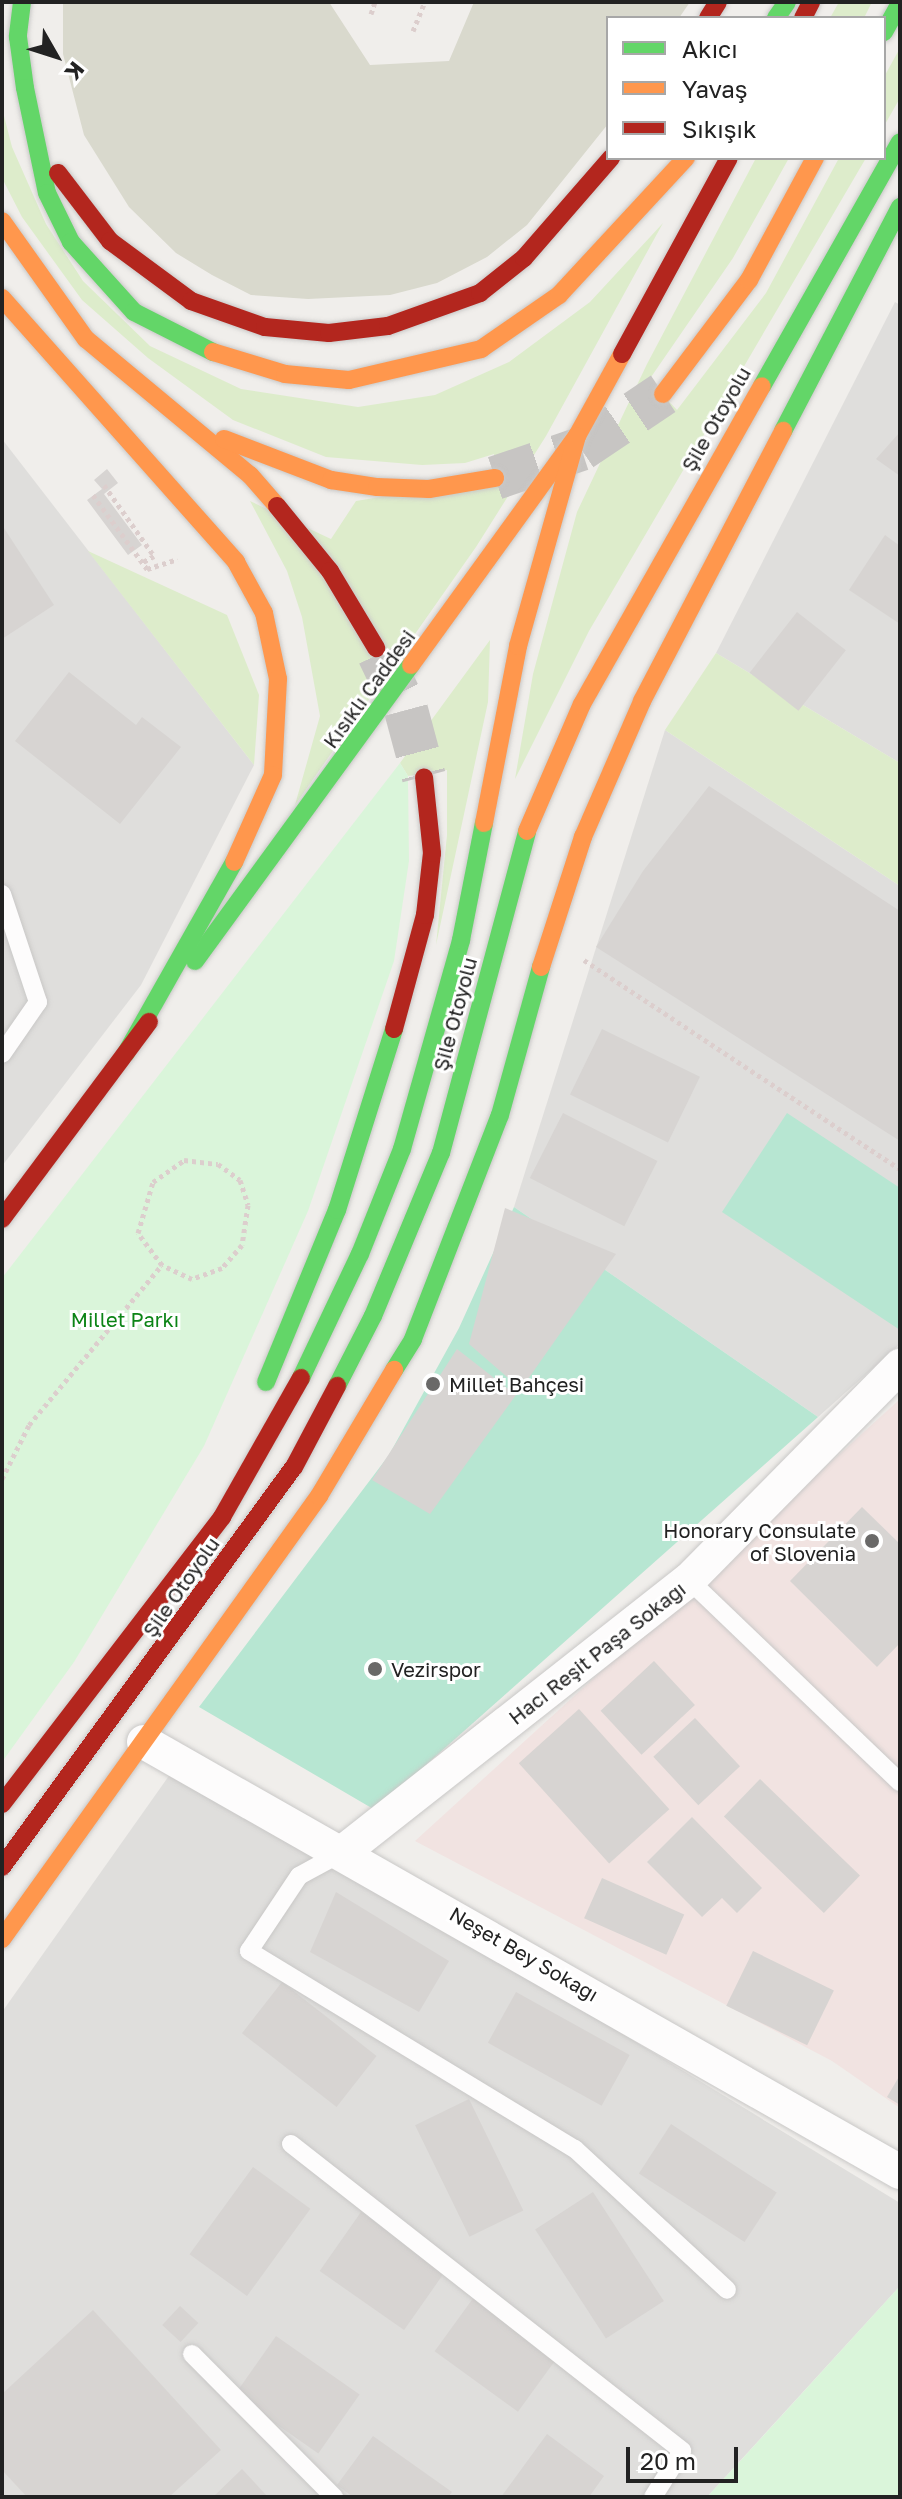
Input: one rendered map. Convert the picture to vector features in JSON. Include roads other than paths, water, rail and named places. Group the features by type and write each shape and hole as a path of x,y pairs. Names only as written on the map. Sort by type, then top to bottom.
{"main road":[{"path":"22,2 18,37 47,193 71,242 134,312 218,354 285,374 349,380 469,353 518,327 601,253 684,160"},
{"path":"886,28 900,3"},
{"path":"37,141 110,241 153,277 191,301 265,327 329,333 388,326 480,293 524,258 609,160"},
{"name":"Şile Otoyolu","path":"2,1867 294,1467 366,1329 441,1153 529,822 564,743 669,545 900,142"},
{"name":"Kısıklı Caddesi","path":"2,1219 384,708 577,436 728,160"},
{"path":"663,394 749,280 814,160"},
{"path":"2,1939 319,1496 413,1339 500,1115 560,900 595,809 642,701 900,207"},
{"path":"2,221 86,339 250,475 279,508 330,571 376,648"},
{"path":"2,298 236,562 264,613 278,679 279,728 273,775 254,827 126,1053"},
{"path":"164,402 217,436 331,480 429,489 495,478"},
{"name":"Şile Otoyolu","path":"2,1804 132,1630 222,1517 294,1392 360,1254 402,1149 461,940 518,646 577,436"},
{"path":"257,1401 337,1210 375,1097 421,929 432,853 424,777"},
{"path":"132,1630 216,1487"}],"street":[{"name":"Hacı Reşit Paşa Sokağı","path":"343,1852 689,1580 900,1366"},
{"name":"Neşet Bey Sokağı","path":"144,1742 343,1852 900,2172"}],"lane":[{"path":"2,894 38,1002 2,1054"},
{"path":"689,1580 900,1782"},
{"path":"343,1852 299,1876 249,1951 575,2149 727,2290"},
{"path":"291,2144 682,2451 653,2497"},
{"path":"192,2354 334,2497"}],"tunnel":[{"path":"495,478 581,449 663,394"},
{"path":"379,654 406,710 424,777"}],"place":[{"name":"Millet Bahçesi","path":"433,1384"},
{"name":"Honorary Consulate of Slovenia","path":"872,1541"},
{"name":"Vezirspor","path":"375,1669"}],"park label":[{"name":"Millet Parkı","path":"125,1319"}]}
